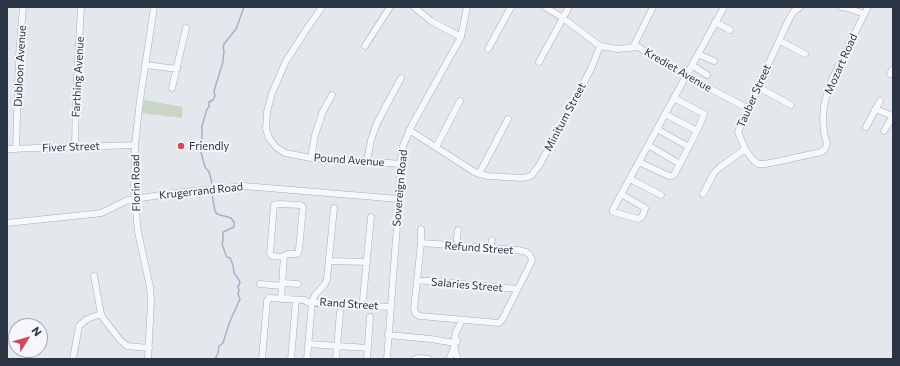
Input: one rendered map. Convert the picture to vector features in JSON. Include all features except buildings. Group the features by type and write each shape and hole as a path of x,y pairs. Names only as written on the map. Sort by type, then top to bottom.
{"street":[{"name":"Dubloon Avenue","path":"16,149 19,55 23,7"},
{"name":"Farthing Avenue","path":"75,147 81,7"},
{"name":"Florin Road","path":"148,359 151,301 150,287 138,232 134,199 135,145 154,7"},
{"name":"Pound Avenue","path":"322,7 286,61 272,92 267,112 266,129 269,138 276,147 286,153 311,158 337,161 367,161 400,164"},
{"path":"365,46 390,7"},
{"path":"414,7 431,21 461,38"},
{"name":"Sovereign Road","path":"386,359 400,164 403,146 409,130 461,38 466,7"},
{"path":"488,49 511,7"},
{"name":"Krediet Avenue","path":"545,7 563,18 600,46 618,49 638,47 686,76 749,108"},
{"path":"539,62 569,7"},
{"path":"633,47 653,7"},
{"path":"622,194 645,208 640,218 638,219 614,212 613,209 715,22 725,7"},
{"name":"Tauber Street","path":"800,7 791,16 738,132 745,149 758,164 765,164 821,152 826,147"},
{"path":"841,7 864,14"},
{"name":"Mozart Road","path":"826,147 827,144 824,133 823,117 827,94 832,79 868,7"},
{"path":"715,22 730,30"},
{"path":"172,88 186,28"},
{"path":"780,41 805,54"},
{"name":"Minitum Street","path":"479,174 522,178 532,175 540,164 591,69 600,46"},
{"path":"698,54 714,62"},
{"path":"146,65 177,68"},
{"path":"692,65 707,75"},
{"path":"367,161 370,140 376,123 401,78"},
{"path":"758,87 791,105"},
{"path":"311,158 315,135 323,112 332,95"},
{"path":"639,162 669,176 674,175 697,131 704,114 674,98"},
{"path":"436,147 460,101"},
{"path":"866,127 880,101"},
{"path":"876,109 893,116 884,131"},
{"path":"666,114 697,131"},
{"path":"409,130 479,174 508,119"},
{"path":"657,129 689,147"},
{"name":"Fiver Street","path":"7,150 135,145"},
{"path":"648,145 680,164"},
{"path":"704,194 718,168 745,149"},
{"path":"630,179 661,195"},
{"name":"Krugerrand Road","path":"7,223 101,212 128,200 134,199 174,193 244,186 398,199"},
{"path":"274,205 301,205 303,207 299,251 296,254 286,254 284,257 272,256 270,253 274,205"},
{"path":"307,359 310,302 327,282 334,208"},
{"path":"363,299 371,217"},
{"path":"420,243 421,230"},
{"path":"456,246 458,230"},
{"path":"491,248 492,240"},
{"name":"Refund Street","path":"420,243 456,246 518,250 526,252 531,257 531,263 499,323 424,317 416,314 414,309 420,243"},
{"path":"262,359 267,300 269,298 281,299 284,257"},
{"path":"329,261 366,262"},
{"path":"94,276 101,314 120,340 127,346 149,348"},
{"name":"Salaries Street","path":"417,280 518,289"},
{"path":"260,284 298,284"},
{"name":"Rand Street","path":"281,299 296,303 305,300 310,302 390,307"},
{"path":"291,359 296,303"},
{"path":"336,359 340,312"},
{"path":"73,359 79,326 87,319 101,314"},
{"path":"367,359 370,317"},
{"path":"451,319 454,324 456,354 458,359"},
{"path":"449,359 462,320"},
{"path":"388,335 455,340"},
{"path":"308,344 368,348"},
{"path":"415,359 429,359"}],"green space":[{"path":"144,100 183,107 182,118 142,113"}],"waterway":[{"path":"212,185 209,172 205,167 200,149 202,144 202,126 209,107 209,102 213,100 215,96 214,91 223,62 224,44 236,29 244,7"},
{"path":"212,192 215,211 217,214 231,218 234,222 234,227 223,232 222,244 227,257 230,258 234,273 240,283 238,286 238,294 240,299 230,321 223,343 219,346 215,359"}],"place":[{"name":"Friendly","path":"181,146"}]}
